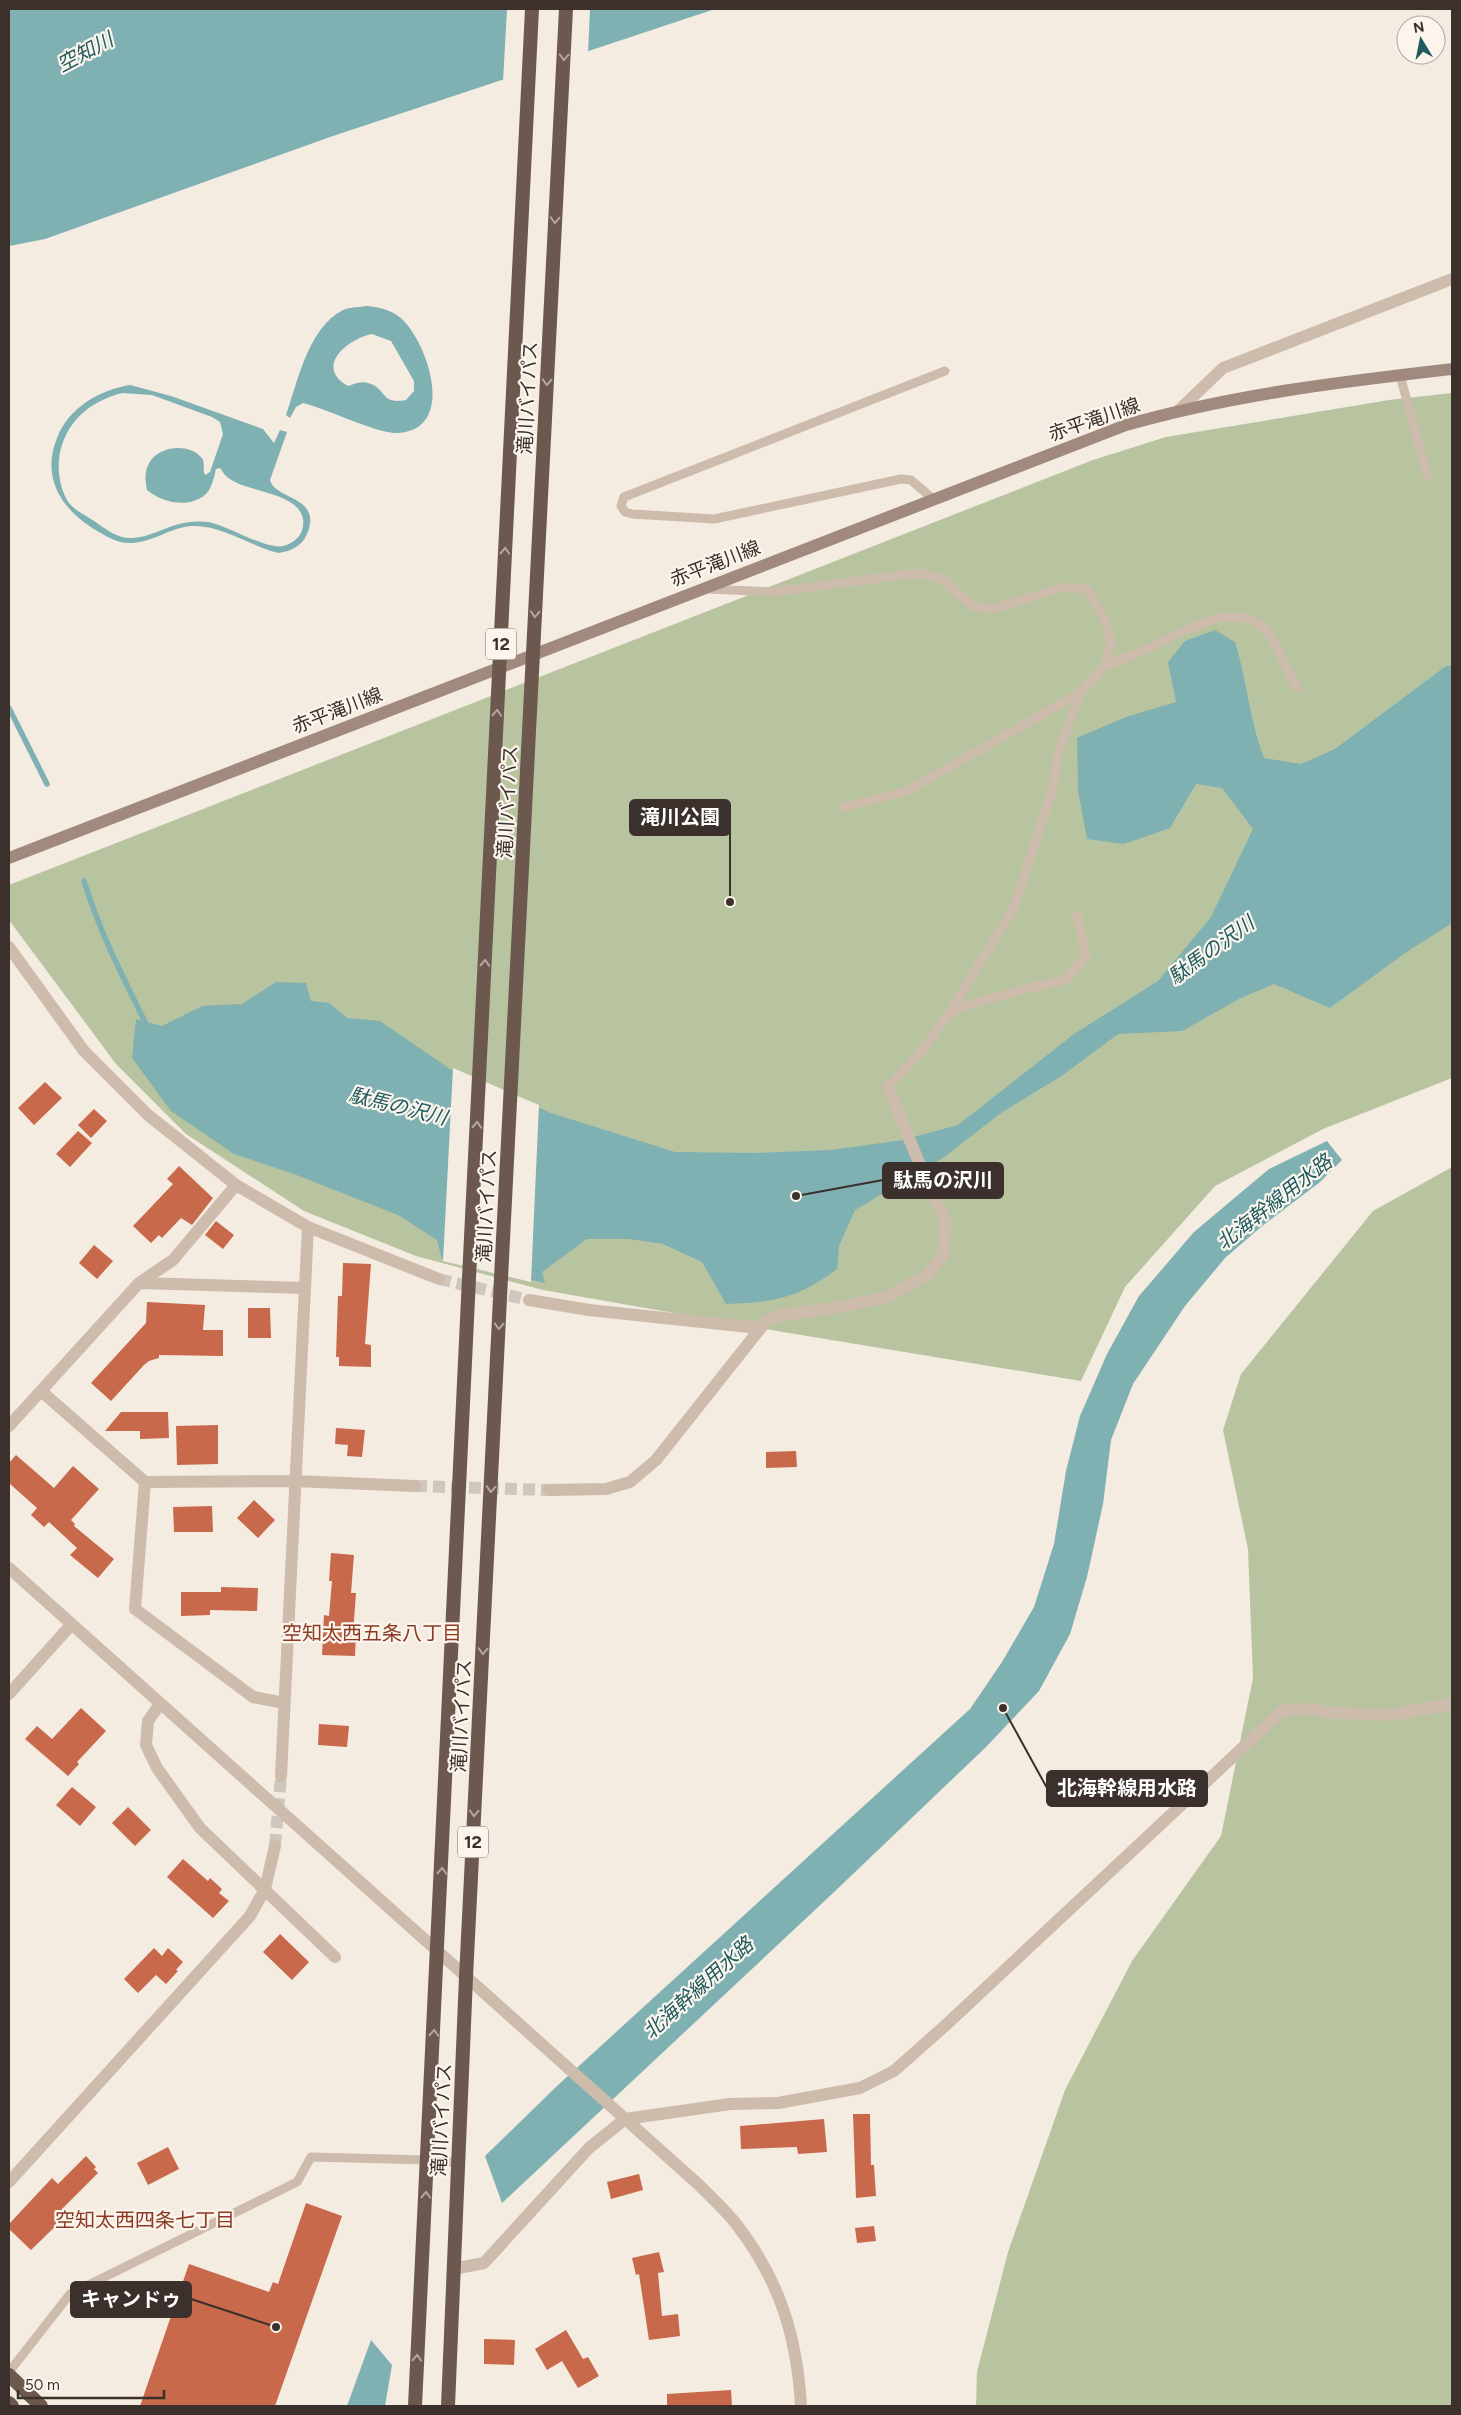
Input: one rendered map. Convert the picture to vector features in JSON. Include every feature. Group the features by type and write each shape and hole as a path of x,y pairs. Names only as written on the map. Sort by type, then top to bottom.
{"highway":[{"name":"滝川バイパス","path":"415,2406 532,9"},
{"name":"滝川バイパス","path":"448,2406 466,1977 566,9"},
{"path":"9,2373 41,2406"}],"main road":[{"name":"赤平滝川線","path":"9,858 1117,428 1179,410 1303,386 1452,369"}],"street":[{"path":"1179,410 1223,368 1452,279"},
{"path":"9,947 84,1051 148,1114 236,1185 308,1227 439,1279"},
{"path":"549,1490 606,1489 630,1482 656,1460 758,1328 767,1320 782,1315 840,1307 887,1297 927,1275 944,1254 945,1218 929,1187 888,1087"},
{"path":"9,1426 139,1283 173,1260 236,1185"},
{"path":"282,1776 308,1227"},
{"path":"139,1283 304,1288"},
{"path":"529,1300 589,1310 758,1328"},
{"path":"41,1391 145,1482 295,1481 415,1486"},
{"path":"145,1482 135,1609 253,1697 284,1703"},
{"path":"9,1568 560,2063 698,2184 737,2225 765,2268 783,2304 798,2366 801,2406"},
{"path":"9,1694 71,1625"},
{"path":"160,1704 148,1721 146,1745 157,1768 200,1828 335,1957"},
{"path":"453,2269 484,2263 589,2148 625,2119 730,2104 778,2103 860,2088 894,2071 947,2024 1283,1710 1319,1709 1321,1712 1390,1715 1452,1704"},
{"path":"9,2182 250,1916 265,1889 275,1846"}],"lane":[{"path":"933,499 911,480 901,479 714,519 632,514 626,512 621,506 624,498 945,371"},
{"path":"1400,375 1427,475"},
{"path":"700,589 774,592 917,573 940,578 973,606 993,609 1064,587 1087,588 1106,622 1111,643 1105,666"},
{"path":"844,807 905,792 949,770 1080,693 1105,666 1155,645 1193,625 1225,618 1251,618 1266,629 1296,688"},
{"path":"888,1087 922,1051 948,1016 1014,908 1054,787 1058,754 1080,693"},
{"path":"948,1016 958,1008 1025,988 1066,980 1086,956 1077,914"},
{"path":"9,2373 70,2294 297,2182 311,2157 428,2160 458,2163"}],"green space":[{"path":"1452,393 1452,1078 1323,1129 1215,1186 1125,1287 1081,1381 543,1290 416,1256 304,1211 186,1134 116,1064 9,920 9,885 1093,460 1166,437 1389,400"},
{"path":"1452,1167 1452,2406 976,2406 977,2372 1008,2252 1065,2090 1132,1961 1221,1836 1253,1678 1248,1549 1223,1430 1241,1374 1373,1211"}],"water":[{"name":"空知川","path":"9,9 715,9 330,137 45,239 9,246"},
{"path":"367,306 390,311 402,319 412,331 421,347 428,365 432,384 432,402 427,417 416,428 398,433 365,426 303,403 296,407 290,418 286,415 300,372 306,356 321,329 331,318 343,310","holes":["372,334 391,341 414,381 414,391 406,400 392,400 374,385 366,382 348,386 338,379 334,371 334,363 344,348 362,337"]},
{"path":"130,385 171,396 263,429 274,443 280,430 287,432 270,480 280,492 304,505 309,512 310,522 307,534 302,542 288,551 279,553 215,529 192,526 146,540 126,543 106,536 75,515 66,505 54,481 51,468 52,453 57,438 62,427 77,409 97,396 119,387","holes":["122,393 152,395 212,417 220,422 223,434 210,472 205,475 204,463 196,453 183,448 168,449 151,460 146,471 147,490 153,495 168,501 192,502 208,492 216,469 220,468 230,479 283,498 299,510 303,519 303,529 299,537 288,545 276,546 257,541 216,524 196,521 175,525 150,535 126,538 108,531 72,506 62,490 59,474 60,452 66,435 72,426 85,411 112,396"]},
{"path":"1215,630 1235,642 1255,729 1264,758 1301,764 1335,749 1446,666 1452,666 1452,923 1408,951 1330,1008 1274,984 1239,999 1182,1031 1118,1034 1063,1075 1001,1113 943,1158 855,1210 839,1246 837,1269 810,1287 797,1293 772,1300 726,1304 702,1262 663,1244 629,1239 587,1239 542,1272 545,1283 442,1259 437,1240 398,1215 294,1174 234,1154 171,1111 132,1058 136,1019 162,1026 202,1006 242,1004 276,982 306,983 311,1001 329,1003 347,1018 380,1021 450,1069 551,1113 675,1152 757,1153 831,1150 903,1140 958,1125 1074,1034 1158,981 1211,917 1253,829 1222,788 1196,784 1170,828 1124,844 1087,839 1078,790 1077,738 1126,717 1176,702 1168,662 1185,641"},
{"path":"1327,1141 1342,1160 1320,1182 1262,1226 1225,1258 1185,1306 1133,1384 1111,1440 1103,1504 1087,1577 1070,1634 1039,1691 985,1748 832,1894 502,2203 485,2156 557,2086 970,1709 1002,1662 1034,1607 1054,1544 1066,1471 1080,1416 1107,1354 1139,1296 1194,1232 1269,1169"},
{"path":"371,2340 392,2365 385,2406 347,2406"}],"pier":[{"path":"507,9 590,9 588,53 503,81"},
{"path":"453,1068 539,1105 531,1282 443,1261"}],"building":[{"path":"45,1082 62,1098 34,1125 18,1108"},
{"path":"94,1109 107,1121 91,1138 78,1125"},
{"path":"78,1131 92,1143 70,1167 56,1154"},
{"path":"179,1166 213,1198 192,1225 181,1218 162,1238 159,1235 151,1243 133,1226 173,1184 167,1179"},
{"path":"216,1221 234,1235 223,1249 205,1235"},
{"path":"94,1245 113,1261 97,1279 79,1263"},
{"path":"343,1263 371,1264 365,1344 371,1345 371,1367 339,1366 339,1357 336,1357 338,1296 342,1296"},
{"path":"147,1302 205,1305 203,1330 223,1330 223,1356 159,1355 159,1358 149,1361 144,1365 111,1401 91,1383 146,1323"},
{"path":"248,1308 270,1308 271,1338 248,1338"},
{"path":"121,1412 168,1412 169,1438 140,1439 140,1431 105,1431"},
{"path":"218,1425 218,1464 177,1465 176,1426"},
{"path":"336,1428 365,1430 362,1457 347,1456 348,1445 335,1444"},
{"path":"796,1451 797,1467 766,1468 766,1452"},
{"path":"16,1455 54,1488 73,1466 99,1489 71,1520 75,1524 74,1526 114,1559 98,1578 70,1555 77,1548 49,1522 44,1527 31,1515 37,1508 9,1483 9,1463"},
{"path":"254,1500 275,1520 258,1538 237,1518"},
{"path":"212,1506 213,1532 174,1532 173,1507"},
{"path":"331,1553 354,1555 351,1593 356,1593 353,1634 356,1634 355,1656 322,1655 324,1615 329,1616 332,1581 329,1581"},
{"path":"221,1587 258,1588 257,1611 210,1610 210,1615 181,1616 181,1592 221,1592"},
{"path":"81,1708 106,1731 77,1762 79,1764 68,1776 25,1739 37,1726 52,1739"},
{"path":"319,1724 349,1726 347,1747 318,1745"},
{"path":"72,1787 96,1807 80,1826 56,1805"},
{"path":"128,1807 151,1830 135,1846 112,1823"},
{"path":"183,1859 208,1881 210,1878 222,1889 219,1893 229,1901 213,1918 167,1877"},
{"path":"280,1934 309,1962 292,1980 263,1952"},
{"path":"154,1948 162,1956 168,1948 183,1962 176,1970 178,1971 166,1984 156,1975 138,1993 124,1979"},
{"path":"853,2114 870,2114 871,2165 874,2165 876,2196 856,2198"},
{"path":"824,2119 827,2152 798,2154 797,2147 741,2149 740,2126"},
{"path":"168,2147 179,2169 148,2185 137,2163"},
{"path":"86,2156 96,2167 94,2169 98,2173 62,2209 67,2215 31,2250 9,2229 9,2224 52,2178 58,2184"},
{"path":"639,2174 643,2190 611,2199 607,2182"},
{"path":"306,2203 342,2216 275,2406 140,2406 189,2264 269,2292 273,2282 278,2284"},
{"path":"874,2226 876,2241 857,2243 855,2228"},
{"path":"659,2252 664,2272 658,2273 662,2316 678,2314 680,2336 649,2340 639,2274 636,2275 632,2258"},
{"path":"566,2330 583,2359 588,2357 599,2376 578,2388 562,2361 547,2370 535,2349"},
{"path":"484,2339 515,2340 514,2365 484,2364"},
{"path":"731,2390 732,2406 667,2406 667,2394"}],"waterway":[{"name":"駄馬の沢川","path":"9,708 47,784"},
{"name":"駄馬の沢川","path":"84,881 121,974 148,1028"}],"tunnel":[{"path":"439,1279 529,1300"},
{"path":"415,1486 549,1490"},
{"path":"275,1846 281,1776"}],"place":[{"name":"滝川公園","path":"730,902"},
{"name":"駄馬の沢川","path":"796,1196"},
{"name":"北海幹線用水路","path":"1003,1708"},
{"name":"キャンドゥ","path":"276,2327"}],"district":[{"name":"空知太西五条八丁目","path":"372,1633"},
{"name":"空知太西四条七丁目","path":"145,2220"}]}
